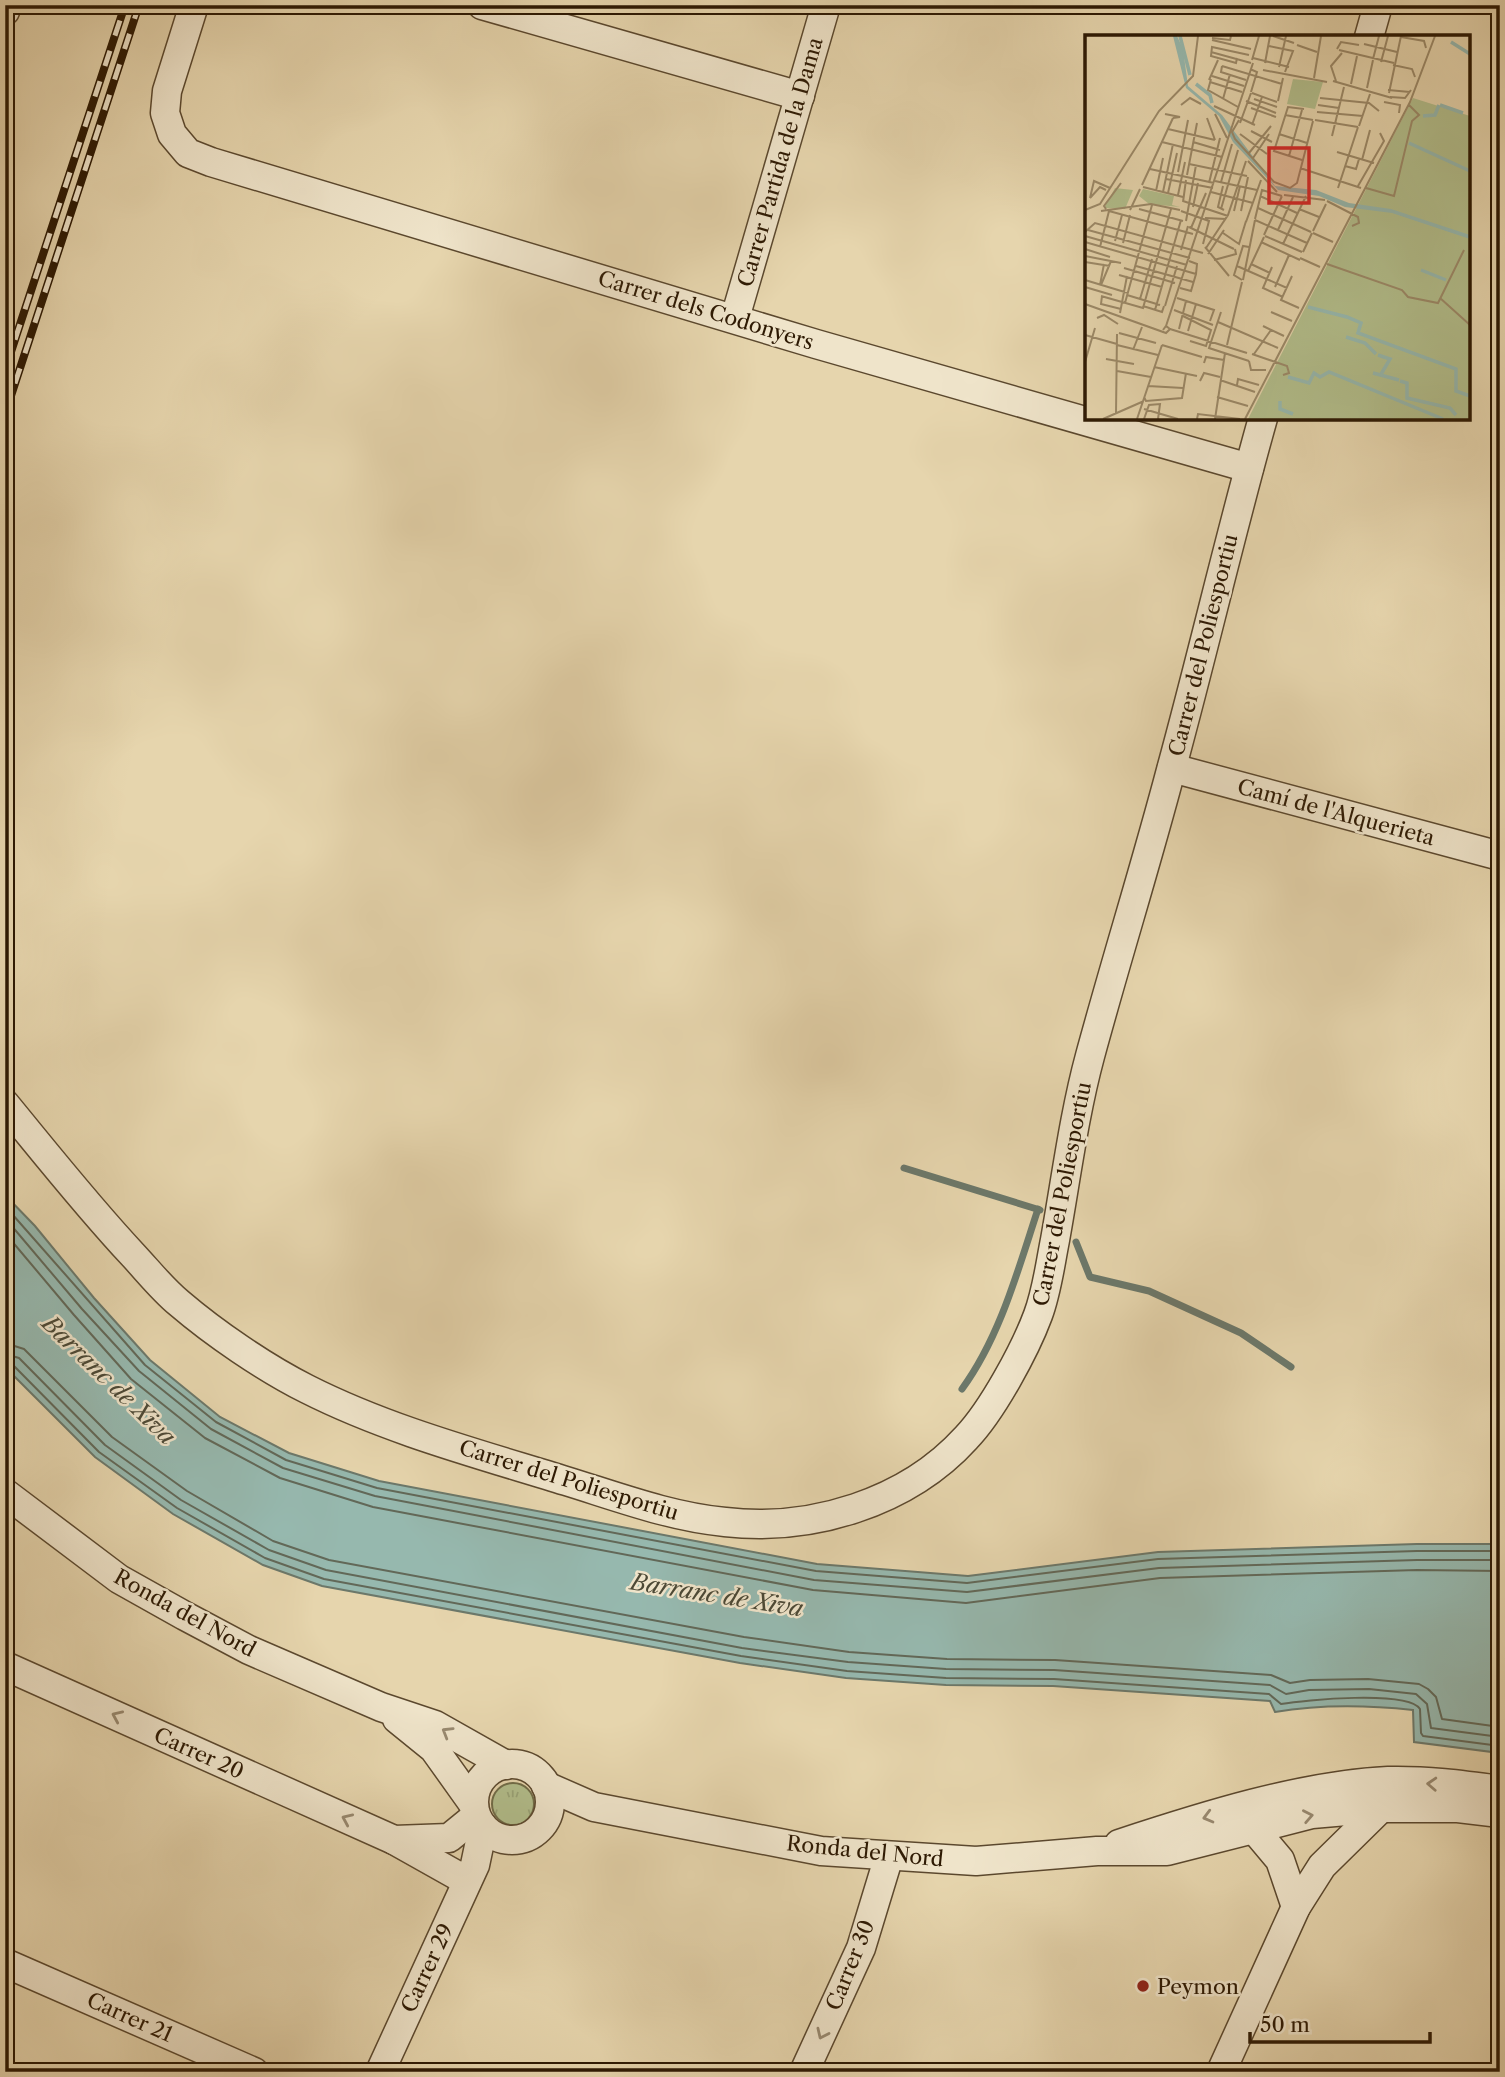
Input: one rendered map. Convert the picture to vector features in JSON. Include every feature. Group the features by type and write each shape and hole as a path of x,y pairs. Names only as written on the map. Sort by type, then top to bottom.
{"street":[{"name":"Carrer dels Codonyers","path":"194,5 167,91 165,113 173,134 188,153 829,348 1249,468"},
{"path":"482,5 800,96"},
{"name":"Carrer Partida de la Dama","path":"734,318 826,5"},
{"path":"1370,35 1378,5"},
{"name":"Carrer del Poliesportiu","path":"5,1104 98,1217 177,1301 247,1352 303,1387 359,1413 476,1453 681,1515 725,1522 770,1525 811,1520 852,1510 894,1491 931,1469 965,1440 984,1415 1022,1350 1039,1313 1088,1063 1172,768 1263,420"},
{"name":"Camí de l'Alquerieta","path":"1172,768 1500,856"},
{"name":"Ronda del Nord","path":"5,1493 119,1579 248,1650 382,1707 435,1725 506,1765"},
{"name":"Carrer 20","path":"5,1666 471,1873"},
{"name":"Ronda del Nord","path":"382,1707 434,1749 478,1816"},
{"path":"471,1873 513,1840 533,1834 547,1817 550,1796 540,1776 518,1765 506,1765 495,1768 479,1783 478,1816 502,1839 513,1840"},
{"name":"Ronda del Nord","path":"1097,1852 1164,1829 1306,1791 1389,1781 1500,1790"},
{"name":"Ronda del Nord","path":"546,1786 594,1807 821,1851 976,1861 1097,1852 1167,1851 1312,1814 1381,1808 1458,1808 1500,1813"},
{"name":"Ronda del Nord","path":"547,1817 594,1807"},
{"path":"1221,2072 1296,1907 1322,1866 1381,1808"},
{"name":"Carrer 20","path":"394,1840 449,1838 478,1816"},
{"name":"Carrer 29","path":"380,2072 471,1873 478,1816"},
{"path":"1254,1829 1280,1860 1296,1907"},
{"name":"Carrer 30","path":"804,2072 861,1948 889,1856"},
{"name":"Carrer 21","path":"5,1963 254,2072"}],"green space":[{"path":"513,1783 528,1789 534,1804 528,1819 513,1825 498,1819 492,1804 498,1789"}],"water":[{"name":"Barranc de Xiva","path":"5,1195 150,1360 220,1417 289,1453 379,1481 817,1564 968,1576 1158,1552 1500,1544 1500,1753 1414,1742 1413,1710 1344,1706 1275,1712 1270,1701 1053,1686 946,1685 846,1678 740,1663 322,1586 263,1565 173,1514 95,1457 5,1367"}],"waterway":[{"path":"904,1168 1040,1210"},
{"path":"962,1389 987,1348 997,1325 1038,1209"},
{"path":"1076,1242 1090,1277 1149,1291 1241,1333 1291,1367"}],"railway":[{"path":"5,370 125,5"},
{"path":"5,414 139,5"}],"place":[{"name":"Peymon","path":"1143,1986"}]}
